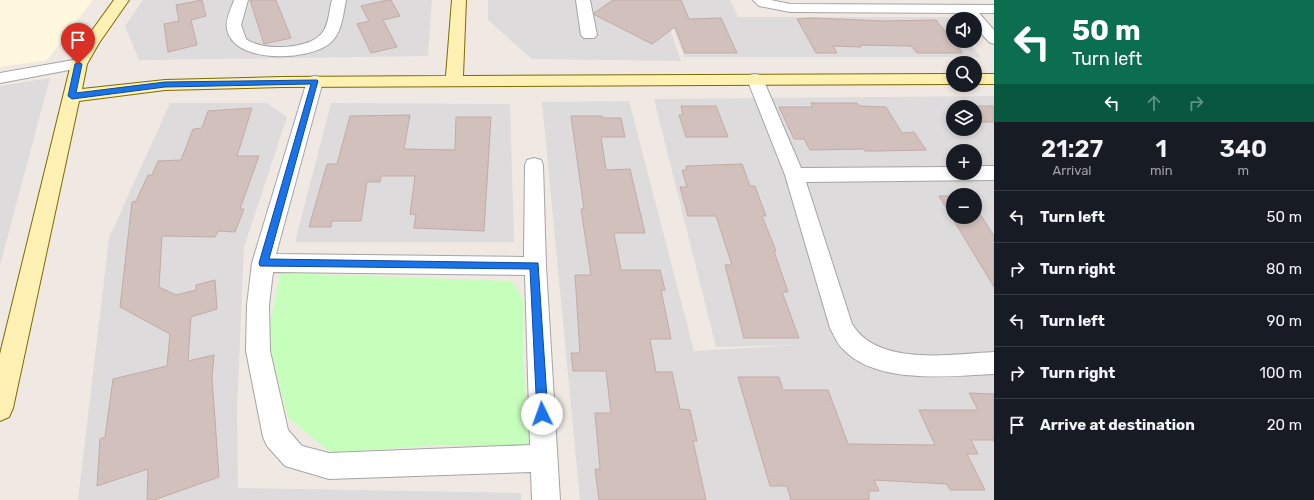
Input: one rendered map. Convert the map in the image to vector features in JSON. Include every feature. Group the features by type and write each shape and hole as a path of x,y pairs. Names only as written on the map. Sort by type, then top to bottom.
{"street":[{"path":"0,408 72,96 78,64 122,0"},
{"path":"242,0 234,22 234,31 240,43 253,49 277,51 311,48 322,42 329,36 339,0"},
{"path":"454,81 459,0"},
{"path":"583,0 589,35"},
{"path":"760,0 764,3 790,8 994,9"},
{"path":"968,10 994,39"},
{"path":"0,78 78,64"},
{"path":"755,79 794,176 842,328 851,342 865,353 884,362 907,365 994,363"},
{"path":"72,96 165,84 315,81 946,79"},
{"path":"982,79 994,79"},
{"path":"315,81 263,263 258,305 258,351 276,437 294,457 329,466 544,458"},
{"path":"534,165 535,266 546,500"},
{"path":"794,176 994,173"},
{"path":"263,263 535,266"}],"shaded area":[{"path":"0,0 93,0 47,60 0,67"},
{"path":"143,0 432,0 428,56 139,60 125,26"},
{"path":"488,0 660,0 681,61 532,59 488,20"},
{"path":"663,0 730,0 738,17 946,17 946,48 974,48 980,56 946,57 684,57"},
{"path":"50,78 0,265 0,86"},
{"path":"994,96 994,500 580,500 542,102 629,101 694,351 798,345 716,347 654,99"},
{"path":"170,103 267,103 287,117 244,247 237,409 238,488 521,493 521,500 78,500 109,238"},
{"path":"331,103 510,104 514,242 295,242"}],"green space":[{"path":"280,273 512,281 523,299 523,356 530,448 441,445 331,453 288,417 267,339"}],"building":[{"path":"202,0 206,16 191,20 197,45 168,52 164,24 179,21 176,5"},
{"path":"250,0 276,0 291,38 264,44"},
{"path":"391,0 400,16 383,20 397,47 371,53 357,24 369,21 361,6"},
{"path":"613,0 681,0 689,19 721,18 737,53 685,53 675,27 652,44 595,15 594,13"},
{"path":"812,18 885,21 936,20 946,32 946,48 959,48 963,53 917,53 911,46 860,45 861,47 833,46 837,53 816,53 797,19"},
{"path":"811,103 857,103 859,106 886,107 902,133 914,132 926,150 810,150 804,139 794,139 779,107 813,107"},
{"path":"681,106 716,106 728,137 686,137 679,115 683,115"},
{"path":"982,106 994,106 994,122 982,122"},
{"path":"252,108 237,156 259,156 240,209 244,209 235,232 218,231 215,237 162,236 159,287 176,295 196,290 196,285 215,280 217,309 191,317 188,361 214,355 212,377 219,477 154,500 147,500 148,469 97,486 100,439 105,437 113,379 167,366 170,334 120,307 132,202 136,201 148,175 152,175 158,161 181,160 193,129 202,128 208,111"},
{"path":"410,115 404,149 455,150 456,117 491,117 484,231 414,228 416,215 410,214 415,176 381,176 380,182 367,182 361,221 332,221 331,227 309,227 327,164 337,164 350,116"},
{"path":"571,116 602,116 602,118 621,118 625,137 601,137 606,170 630,169 645,233 614,233 621,270 660,270 665,290 661,290 671,339 650,339 656,372 672,372 680,409 690,410 697,441 693,441 706,500 599,500 595,469 600,469 595,413 611,413 606,371 573,371 571,353 580,353 575,275 591,275 581,209 584,209"},
{"path":"742,164 750,186 755,186 766,216 762,216 776,251 774,251 788,292 782,292 799,338 744,338 725,265 732,265 716,216 688,216 680,187 687,187 682,170 687,170 686,166"},
{"path":"939,196 946,196 946,208"},
{"path":"982,217 994,236 994,287 956,224 982,224"},
{"path":"738,377 779,377 783,390 828,390 848,444 935,445 919,410 978,410 969,393 994,394 994,442 993,440 971,440 978,454 967,454 985,490 950,490 947,484 874,480 879,491 869,491 869,500 791,500 787,486 770,486"}],"route":[{"path":"78,64 72,96 165,84 315,81 263,263 535,266 542,414"}]}
